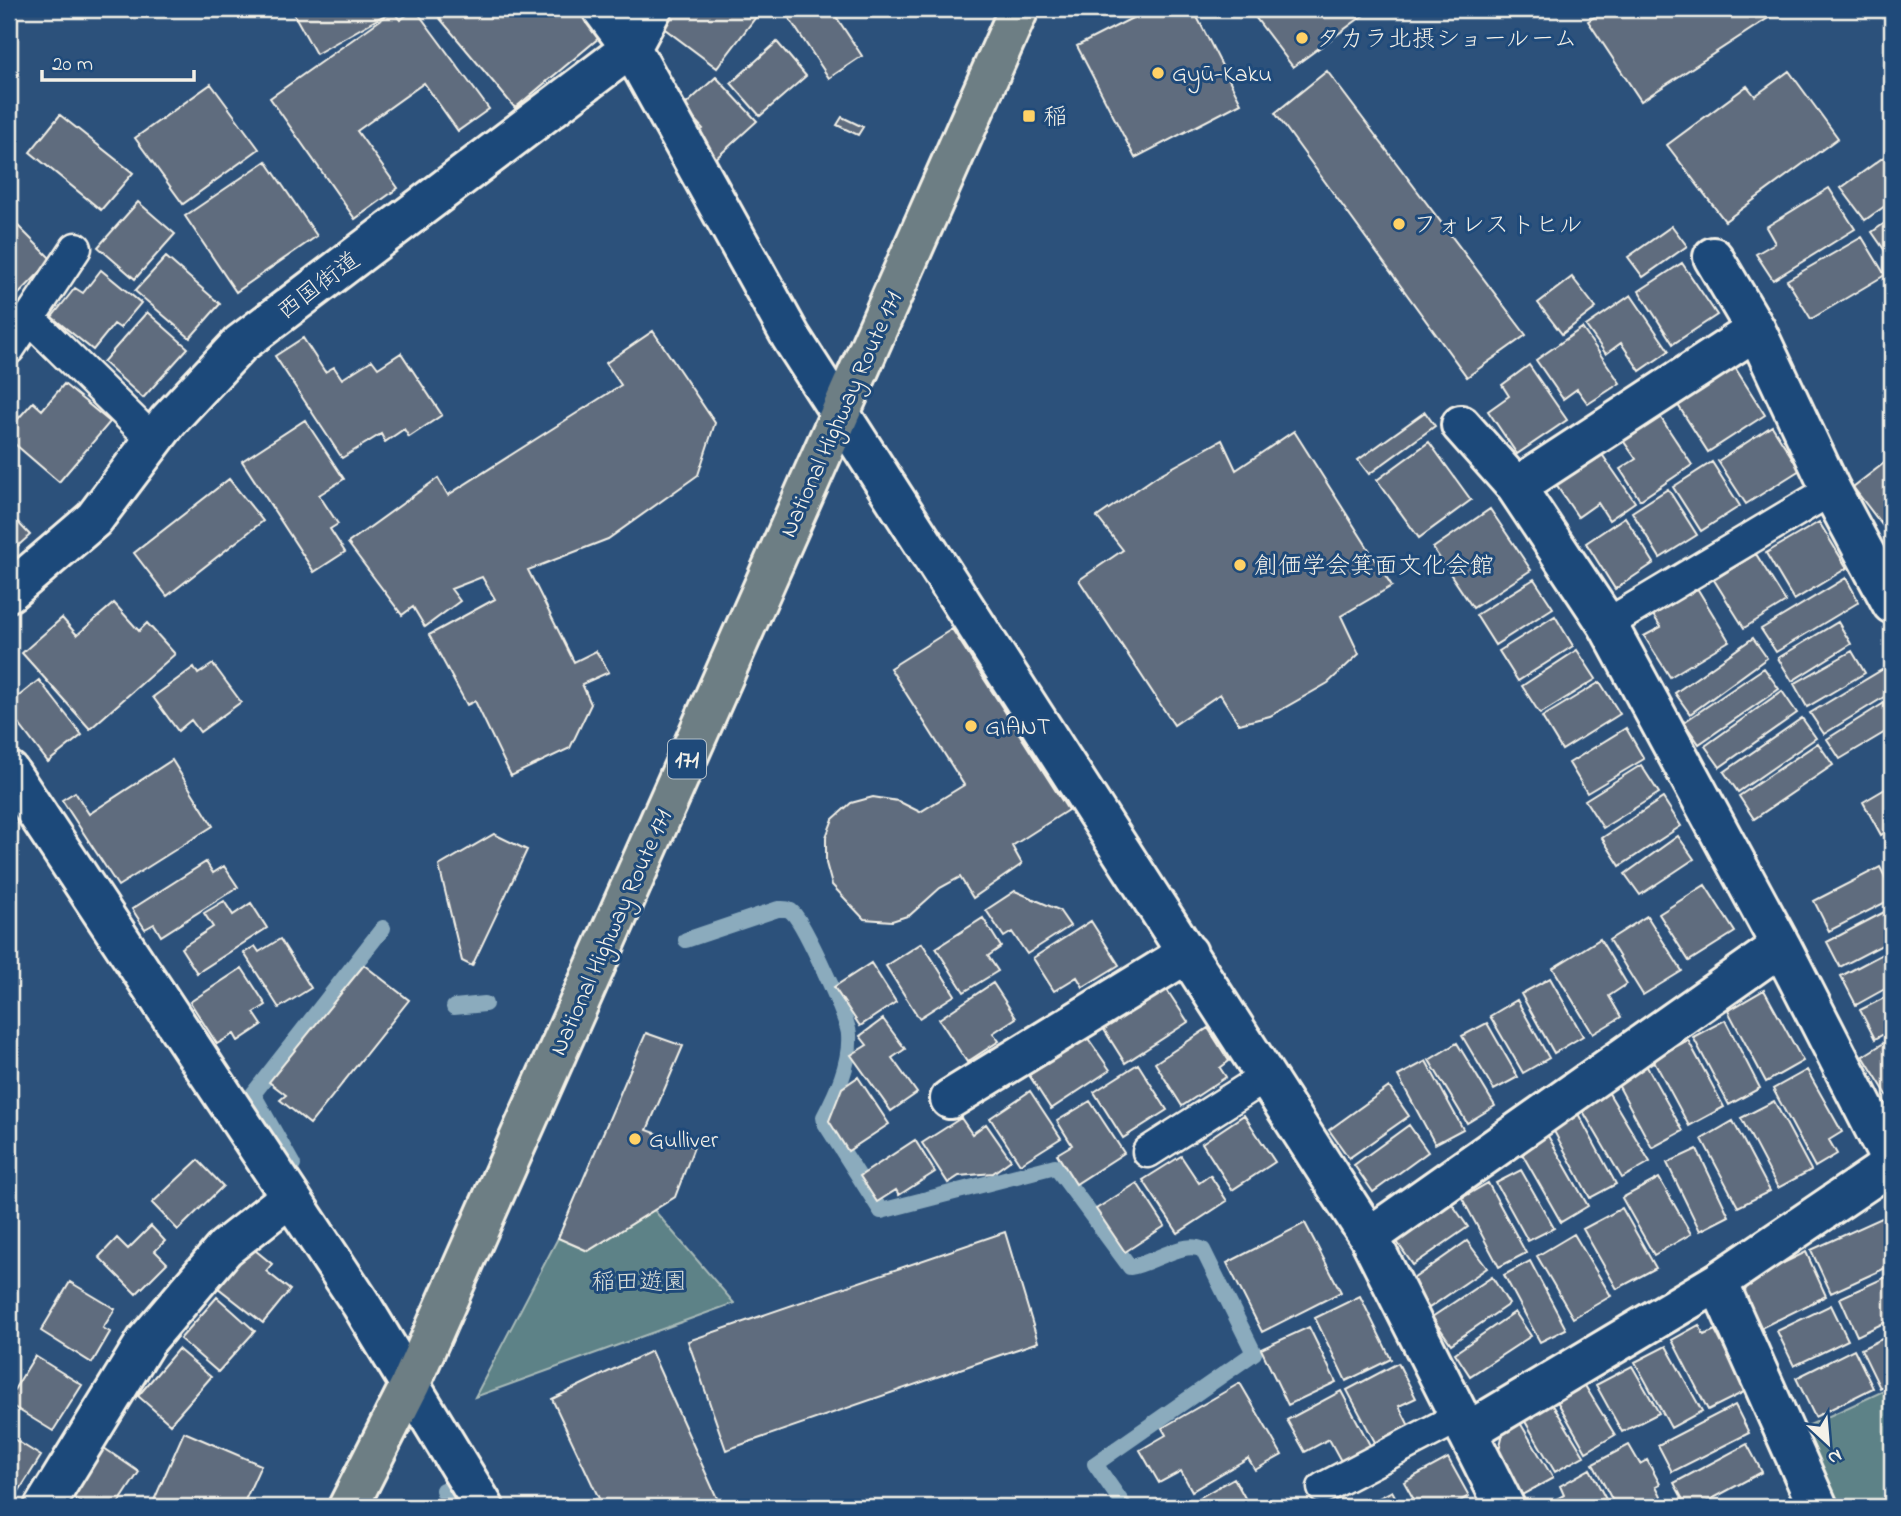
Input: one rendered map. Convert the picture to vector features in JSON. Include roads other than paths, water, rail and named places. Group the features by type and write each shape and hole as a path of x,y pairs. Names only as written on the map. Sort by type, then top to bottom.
{"highway":[{"name":"National Highway Route 171","path":"348,1507 410,1385 1019,9"}],"street":[{"path":"602,9 631,48 791,337 1368,1237 1506,1507"},
{"name":"西国街道","path":"9,592 94,519 153,441 240,344 631,48 652,9"},
{"path":"1713,257 1756,330 1830,490 1892,604"},
{"path":"1516,487 1756,330"},
{"path":"1461,425 1516,487 1607,624 1781,946 1892,1164 1717,1282 1463,1425"},
{"path":"9,771 361,1304 484,1507"},
{"path":"1368,1237 1781,946"},
{"path":"950,1098 1188,953"},
{"path":"44,1507 146,1341 225,1248 290,1197"},
{"path":"1717,1282 1818,1507"}],"lane":[{"path":"9,349 76,248"},
{"path":"30,319 153,441"},
{"path":"1607,624 1830,490"},
{"path":"1148,1152 1267,1076"},
{"path":"1323,1488 1463,1425"}],"waterway":[{"path":"686,940 778,909 788,910 799,921 842,1011 849,1035 848,1056 838,1088 824,1117 825,1123 881,1211 1055,1166 1130,1267 1177,1250 1195,1247 1203,1250 1254,1353 1095,1464 1125,1507"},
{"path":"293,1165 253,1094 383,928"},
{"path":"454,1007 485,1004"},
{"path":"443,1490 451,1507"}],"place":[{"name":"タカラ北摂ショールーム","path":"1302,38"},
{"name":"Gyū-Kaku","path":"1158,73"},
{"name":"稲","path":"1029,116"},
{"name":"フォレストヒル","path":"1399,224"},
{"name":"創価学会箕面文化会館","path":"1240,565"},
{"name":"GIANT","path":"971,726"},
{"name":"Gulliver","path":"635,1139"}],"park label":[{"name":"稲田遊園","path":"639,1281"}]}
